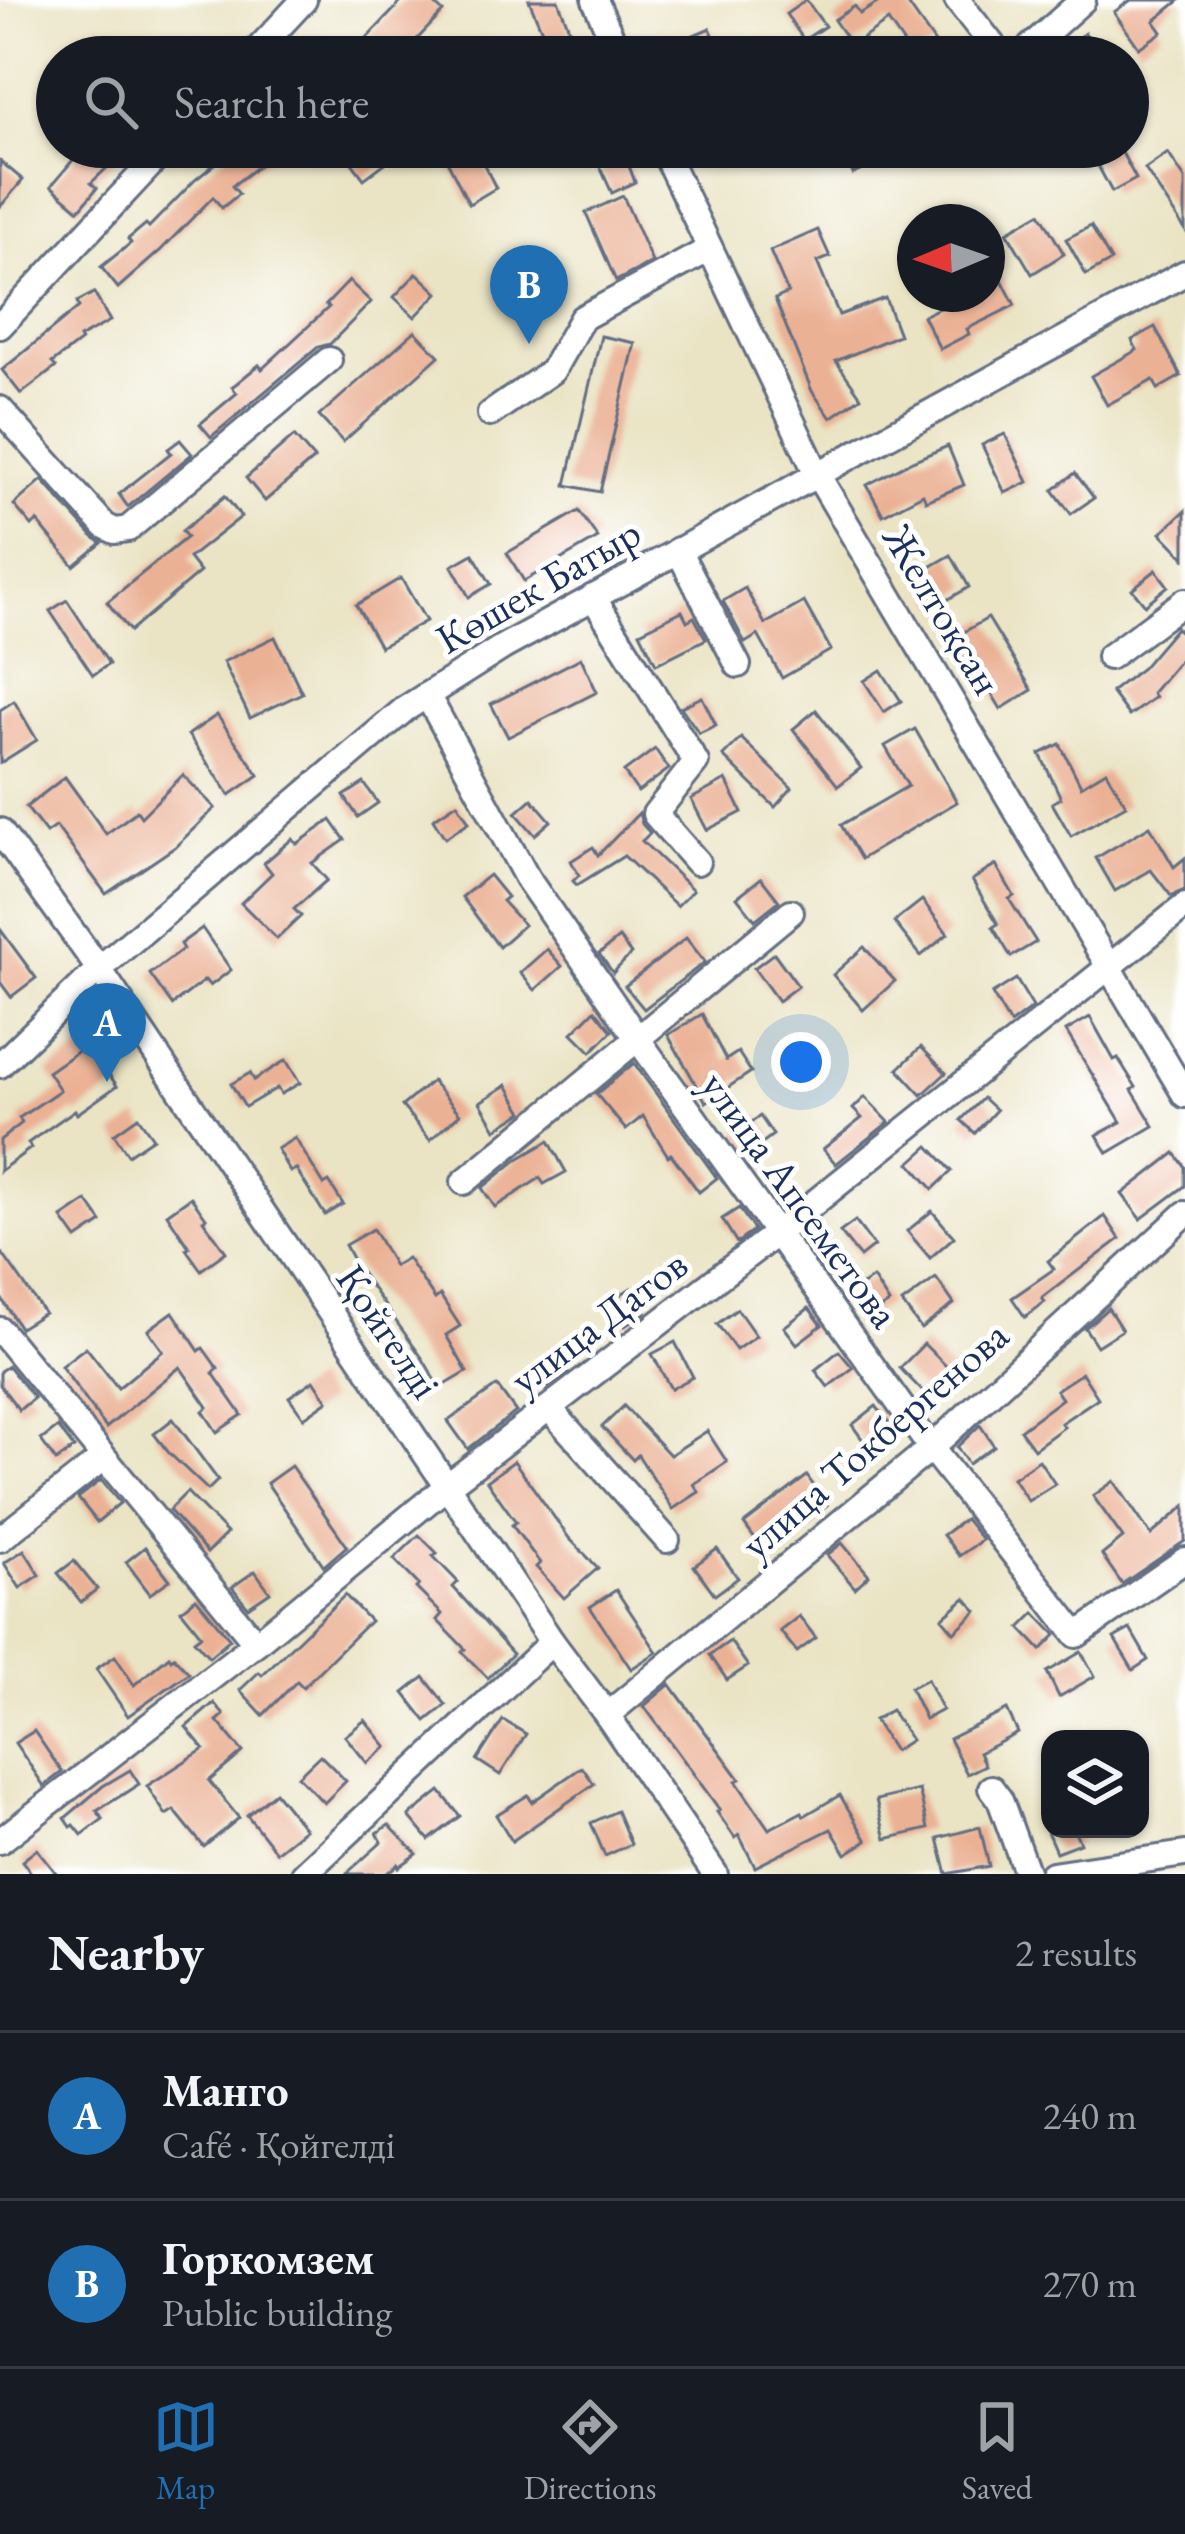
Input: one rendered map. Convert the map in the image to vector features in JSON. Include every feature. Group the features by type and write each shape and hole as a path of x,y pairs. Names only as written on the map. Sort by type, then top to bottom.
{"street":[{"path":"270,36 304,0"},
{"path":"596,0 611,36"},
{"path":"957,0 985,36"},
{"path":"1043,36 1083,0"},
{"path":"0,326 147,168"},
{"name":"Желтоқсан","path":"672,168 817,474 1185,1095"},
{"path":"490,414 552,371 582,318 710,249"},
{"name":"Көшек Батыр","path":"0,1065 99,969 405,709 503,646 1185,273"},
{"path":"0,409 105,526 115,531 128,529 329,360"},
{"path":"678,550 738,665"},
{"path":"593,597 696,761 655,814 697,862"},
{"path":"1109,657 1185,601"},
{"name":"улица Апсеметова","path":"427,695 527,878 637,1038 931,1448 1077,1635 1185,1560"},
{"name":"Қойгелді","path":"0,831 99,969 715,1874"},
{"name":"улица Датов","path":"0,1841 256,1643 447,1486 778,1232 1185,906"},
{"path":"464,1182 791,912"},
{"name":"улица Токбергенова","path":"607,1715 931,1448 1185,1214"},
{"path":"0,1330 256,1643"},
{"path":"549,1408 667,1540"},
{"path":"0,1539 103,1458"},
{"path":"304,1874 553,1642"},
{"path":"992,1788 1027,1874"},
{"path":"1052,1874 1185,1854"}],"building":[{"path":"403,0 430,0 443,12 420,36 369,36"},
{"path":"529,0 558,0 572,36 544,36"},
{"path":"806,0 825,26 801,36 786,14"},
{"path":"882,0 905,0 930,36 898,36 888,21 866,36 845,36 834,20 855,6 860,14"},
{"path":"1131,0 1180,0 1154,21 1162,32 1149,41 1149,36 1131,36 1114,12"},
{"path":"1168,153 1185,179 1185,230 1145,169"},
{"path":"0,161 23,180 0,207"},
{"path":"66,168 107,168 91,183 97,188 79,210 51,186"},
{"path":"210,168 256,168 232,186 239,194 222,208 213,197 118,288 101,267"},
{"path":"356,168 379,168 364,179"},
{"path":"451,168 486,168 496,188 469,204"},
{"path":"601,168 630,168 635,182 612,193"},
{"path":"1099,168 1130,168 1136,179 1112,192"},
{"path":"623,196 652,262 616,281 586,213"},
{"path":"1040,213 1064,254 1032,274 1007,232"},
{"path":"1091,226 1111,261 1086,275 1066,239"},
{"path":"818,230 830,257 817,262 839,315 885,298 899,335 836,361 861,397 831,418 812,391 775,299 788,293 770,251"},
{"path":"417,273 438,293 415,317 394,297"},
{"path":"349,281 371,302 330,344 318,347 211,437 200,424 237,393 232,387 259,365 262,369 329,307 326,305"},
{"path":"1005,286 1015,305 1005,310"},
{"path":"94,293 110,321 79,338 52,363 56,367 21,394 2,370 79,307 77,302"},
{"path":"931,312 1001,312 940,349 923,316"},
{"path":"1155,327 1181,376 1158,389 1153,380 1107,405 1091,376 1137,350 1132,340"},
{"path":"415,331 439,356 343,442 319,416"},
{"path":"601,336 635,343 600,492 566,485"},
{"path":"1005,434 1028,482 1005,493 982,445"},
{"path":"294,436 314,459 265,501 246,478"},
{"path":"180,440 192,454 128,507 119,494 171,453 168,449"},
{"path":"948,446 964,485 926,501 923,494 883,515 867,485"},
{"path":"1075,473 1094,498 1071,514 1053,490"},
{"path":"42,480 102,543 74,566 37,521 32,526 14,505"},
{"path":"225,496 241,517 189,558 200,572 130,631 107,602 187,537 182,531"},
{"path":"579,511 598,538 524,581 507,553"},
{"path":"1185,511 1185,558 1161,533"},
{"path":"473,554 491,584 469,597 452,566"},
{"path":"951,555 969,587 939,605 920,573"},
{"path":"1156,570 1168,586 1145,605 1132,589"},
{"path":"401,578 426,621 380,647 356,605"},
{"path":"745,588 765,624 804,602 831,650 782,678 758,635 745,643 723,601"},
{"path":"67,600 109,664 93,675 50,611"},
{"path":"682,611 687,621 694,617 706,639 656,664 640,632"},
{"path":"988,618 1032,690 1001,709 957,636"},
{"path":"1176,628 1185,635 1185,654 1152,693 1155,697 1129,716 1111,692 1142,668"},
{"path":"275,637 302,693 250,718 223,662"},
{"path":"581,658 597,692 508,737 491,704"},
{"path":"881,670 901,701 884,712 864,681"},
{"path":"702,697 716,725 699,733 681,707"},
{"path":"14,701 37,740 0,763 0,710"},
{"path":"816,710 861,768 838,786 793,729"},
{"path":"217,715 259,775 230,795 188,735"},
{"path":"915,729 957,802 861,859 841,825 908,786 885,746"},
{"path":"741,738 792,788 775,807 723,756"},
{"path":"1060,744 1081,786 1106,771 1126,805 1071,836 1052,803 1061,798 1040,754"},
{"path":"655,749 669,769 638,792 624,772"},
{"path":"183,775 215,808 175,847 106,894 56,826 46,833 26,807 65,777 106,834 137,811 141,817"},
{"path":"726,780 742,812 707,830 691,799"},
{"path":"364,783 378,803 358,817 344,796"},
{"path":"532,799 551,821 535,835 516,813"},
{"path":"457,803 469,822 445,838 433,819"},
{"path":"639,813 650,833 642,841 693,890 677,906 624,856 577,885 573,881 579,875 571,861 593,847 598,855"},
{"path":"331,820 345,840 312,863 327,880 294,909 301,916 277,939 241,903 272,873 264,863 292,839 297,844"},
{"path":"1150,826 1174,867 1185,858 1185,890 1171,896 1151,870 1115,891 1096,858"},
{"path":"996,865 1014,896 1009,899 1036,942 1011,957 972,880"},
{"path":"489,875 507,897 502,901 524,925 499,947 462,897"},
{"path":"761,878 779,901 755,920 737,897"},
{"path":"922,900 948,934 921,956 894,922"},
{"path":"202,928 231,970 210,986 205,980 172,1005 150,974"},
{"path":"0,929 36,978 11,997 0,982"},
{"path":"619,938 631,954 613,973 599,954"},
{"path":"686,938 705,962 644,1009 625,986"},
{"path":"864,947 895,981 863,1010 833,975"},
{"path":"547,949 562,966 535,990 520,973"},
{"path":"774,953 798,986 778,1001 754,968"},
{"path":"1016,979 1033,1007 1010,1024 992,994"},
{"path":"595,1010 612,1031 591,1052 572,1033"},
{"path":"702,1014 726,1060 738,1052 751,1072 706,1102 668,1035"},
{"path":"1090,1017 1136,1087 1132,1090 1154,1126 1108,1153 1097,1135 1121,1122 1066,1031"},
{"path":"88,1044 117,1086 28,1143 31,1148 0,1171 0,1140 22,1123 19,1118 60,1090 48,1072"},
{"path":"921,1047 946,1073 922,1095 898,1069"},
{"path":"286,1060 300,1083 281,1094 277,1088 245,1107 231,1084 250,1073 254,1080"},
{"path":"634,1063 717,1178 699,1192 668,1156 643,1116 626,1130 596,1094"},
{"path":"432,1081 460,1114 430,1140 402,1106"},
{"path":"507,1085 523,1112 496,1129 480,1102"},
{"path":"865,1097 889,1122 836,1164 823,1149 862,1118 853,1109"},
{"path":"983,1098 996,1110 975,1133 961,1120"},
{"path":"760,1116 773,1135 747,1154 734,1135"},
{"path":"138,1117 153,1138 128,1155 114,1134"},
{"path":"295,1138 324,1185 329,1182 343,1204 325,1215 296,1169 290,1172 277,1149"},
{"path":"549,1141 566,1172 544,1184 540,1178 495,1207 482,1188"},
{"path":"929,1146 952,1171 933,1189 910,1163"},
{"path":"1175,1153 1185,1167 1185,1186 1141,1219 1122,1194"},
{"path":"191,1197 226,1252 201,1270 167,1214"},
{"path":"87,1201 102,1222 77,1239 62,1218"},
{"path":"739,1208 754,1230 737,1243 722,1219"},
{"path":"932,1211 954,1237 930,1258 907,1231"},
{"path":"1105,1216 1120,1239 1042,1298 1045,1302 1025,1317 1012,1298 1054,1269 1048,1261"},
{"path":"855,1221 874,1246 860,1257 840,1232"},
{"path":"373,1229 394,1266 407,1258 460,1326 446,1335 467,1372 440,1388 345,1245"},
{"path":"0,1250 44,1313 20,1328 0,1296"},
{"path":"873,1278 889,1303 865,1319 848,1294"},
{"path":"936,1278 954,1304 921,1329 902,1303"},
{"path":"631,1288 646,1312 625,1326 610,1301"},
{"path":"809,1308 822,1325 797,1344 784,1327"},
{"path":"1108,1308 1122,1330 1097,1346 1085,1328"},
{"path":"737,1309 756,1336 736,1350 717,1324"},
{"path":"173,1312 199,1351 203,1348 218,1369 213,1373 242,1415 217,1432 203,1411 208,1407 180,1367 106,1428 61,1366 86,1347 118,1388 163,1351 148,1330"},
{"path":"675,1342 693,1377 671,1389 652,1354"},
{"path":"924,1344 952,1372 927,1396 900,1368"},
{"path":"839,1351 853,1368 828,1387 815,1370"},
{"path":"555,1355 568,1373 545,1390 532,1372"},
{"path":"8,1366 34,1398 19,1410 0,1385 0,1371"},
{"path":"1082,1373 1098,1398 1034,1449 1020,1430 1062,1399 1056,1390"},
{"path":"314,1380 328,1401 304,1418 289,1397"},
{"path":"497,1386 516,1412 468,1449 448,1421"},
{"path":"624,1406 670,1455 707,1431 727,1462 694,1484 699,1492 673,1509 638,1455 633,1460 602,1427"},
{"path":"876,1406 890,1424 865,1443 852,1425"},
{"path":"173,1419 218,1480 208,1490 154,1434"},
{"path":"980,1425 994,1446 968,1464 957,1447"},
{"path":"58,1427 74,1448 56,1461 41,1440"},
{"path":"1039,1460 1055,1484 1028,1501 1013,1478"},
{"path":"514,1461 569,1538 598,1568 564,1598 536,1567 540,1563 487,1481"},
{"path":"291,1466 347,1546 324,1566 267,1483"},
{"path":"807,1476 827,1505 765,1553 744,1524"},
{"path":"101,1480 120,1503 97,1522 78,1498"},
{"path":"1114,1481 1151,1535 1185,1506 1185,1541 1122,1584 1102,1555 1123,1538 1093,1496"},
{"path":"187,1492 227,1533 207,1553 169,1510"},
{"path":"965,1519 982,1540 959,1556 943,1535"},
{"path":"419,1535 458,1582 453,1587 513,1654 488,1678 462,1652 465,1649 437,1620 442,1614 394,1559"},
{"path":"842,1543 869,1575 855,1588 827,1555"},
{"path":"145,1547 170,1580 150,1594 126,1562"},
{"path":"717,1549 738,1578 715,1595 694,1566"},
{"path":"24,1550 40,1575 20,1588 4,1563"},
{"path":"74,1561 97,1589 81,1602 58,1573"},
{"path":"255,1571 270,1592 248,1607 232,1587"},
{"path":"616,1590 657,1652 631,1669 590,1607"},
{"path":"345,1595 370,1621 303,1687 297,1681 263,1715 240,1690 259,1672 262,1675"},
{"path":"196,1598 230,1639 209,1657 194,1640 201,1635 181,1610"},
{"path":"965,1598 977,1611 954,1632 942,1618"},
{"path":"1035,1613 1056,1635 1041,1650 1020,1628"},
{"path":"799,1616 816,1638 797,1652 780,1631"},
{"path":"1130,1629 1148,1660 1133,1670 1114,1638"},
{"path":"730,1641 748,1666 727,1680 710,1655"},
{"path":"1081,1652 1095,1676 1059,1697 1047,1672"},
{"path":"115,1656 134,1685 169,1656 189,1673 128,1716 96,1669"},
{"path":"424,1677 446,1705 426,1721 404,1693"},
{"path":"927,1679 942,1710 925,1719 910,1688"},
{"path":"670,1684 740,1779 736,1781 769,1829 840,1795 867,1841 846,1854 831,1829 755,1867 739,1835 735,1838 644,1706"},
{"path":"214,1703 224,1715 217,1721 243,1752 209,1781 239,1818 204,1847 174,1810 166,1815 147,1786 204,1749 186,1727"},
{"path":"891,1710 911,1740 894,1751 874,1720"},
{"path":"1007,1710 1018,1733 979,1753 985,1765 967,1774 949,1739"},
{"path":"365,1720 387,1747 367,1763 345,1736"},
{"path":"503,1720 526,1734 500,1775 477,1760"},
{"path":"34,1731 62,1772 44,1786 15,1743"},
{"path":"320,1755 346,1781 324,1803 298,1776"},
{"path":"582,1767 594,1784 512,1841 496,1815 528,1795 532,1802"},
{"path":"130,1770 139,1784 97,1811 103,1819 82,1835 71,1827 65,1818"},
{"path":"919,1790 928,1829 886,1839 876,1800"},
{"path":"440,1791 460,1816 429,1840 409,1816"},
{"path":"275,1792 305,1829 276,1852 247,1815"},
{"path":"617,1811 631,1844 605,1856 591,1823"},
{"path":"389,1825 417,1854 386,1874 346,1874 382,1842 377,1833"},
{"path":"980,1827 989,1866 947,1874 938,1838"},
{"path":"1050,1838 1078,1838 1080,1843 1056,1852"},
{"path":"37,1849 57,1874 32,1874 22,1861"}],"place":[{"name":"Горкомзем","path":"529,344"},
{"name":"Манго","path":"107,1082"}]}
